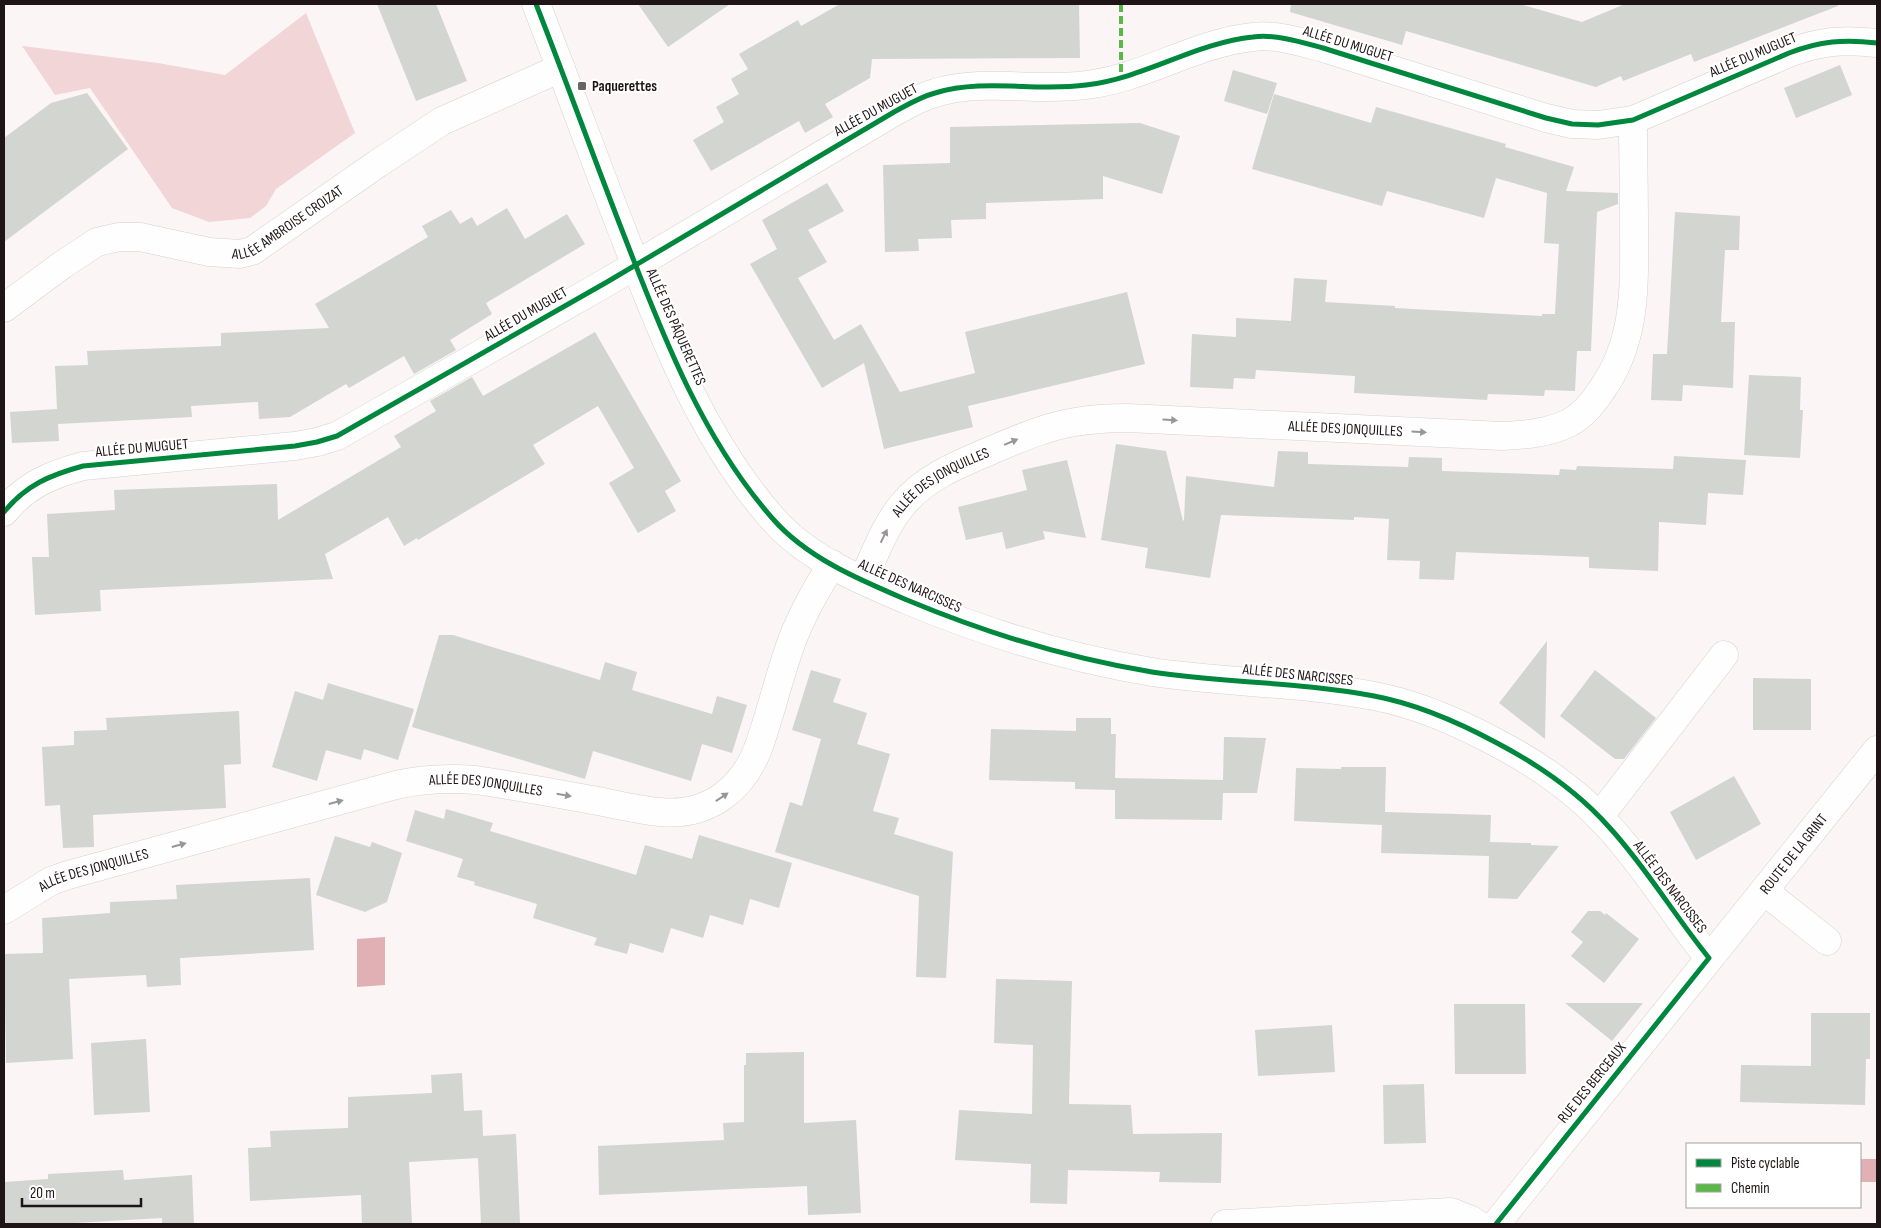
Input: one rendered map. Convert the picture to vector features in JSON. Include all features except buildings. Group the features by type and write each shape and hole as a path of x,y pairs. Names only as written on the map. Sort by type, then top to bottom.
{"street":[{"name":"ALLÉE DES PÂQUERETTES","path":"536,4 635,265 664,337 686,382 726,456 756,498 796,542 832,564"},
{"name":"ALLÉE DU MUGUET","path":"4,512 23,492 40,481 58,473 83,466 295,446 337,436 635,265 894,112 934,93 975,86 1084,86 1133,75 1201,49 1254,37 1294,40 1546,118 1572,124 1598,126 1633,120 1788,52 1811,45 1852,40 1877,42"},
{"name":"ALLÉE AMBROISE CROIZAT","path":"4,308 97,242 119,237 140,236 209,252 240,254 252,250 442,121 561,68"},
{"name":"ALLÉE DES JONQUILLES","path":"863,580 892,520 916,490 950,468 1019,439 1073,422 1128,418 1502,436 1552,430 1570,422 1595,401 1610,380 1621,358 1628,333 1634,282 1633,120"},
{"name":"ALLÉE DES JONQUILLES","path":"4,910 51,881 68,875 419,780 438,778 476,780 660,812 696,809 713,803 740,781 752,765 792,639 802,616 832,564"},
{"name":"ALLÉE DES NARCISSES","path":"832,564 863,580 955,620 1012,639 1061,652 1153,672 1375,696 1405,703 1464,726 1500,744 1548,774 1571,791 1608,825 1709,958"},
{"path":"1599,817 1724,655"},
{"name":"ROUTE DE LA GRINT","path":"1709,958 1877,750"},
{"path":"1764,891 1827,941"},
{"name":"RUE DES BERCEAUX","path":"1496,1224 1709,958"},
{"path":"1225,1224 1451,1212 1477,1224"}],"shaded area":[{"path":"306,13 355,133 276,189 266,206 250,218 209,222 172,208 90,88 55,95 22,46 158,63 225,75"},
{"path":"385,937 385,985 357,987 357,939"},
{"path":"1861,1159 1876,1159 1877,1182 1861,1182"}],"marked path":[{"path":"1121,4 1121,78"}],"cycle path":[{"path":"536,4 641,279 688,388 706,423 748,489 773,519 802,545 835,567 907,600 997,634 1058,652 1120,666 1180,676 1346,691 1390,699 1437,715 1497,743 1527,760 1556,780 1597,814 1635,858 1709,958 1496,1224"},
{"path":"4,512 21,495 39,482 83,466 295,446 337,436 607,282 894,112 935,93 972,86 1067,87 1086,85 1129,75 1232,40 1262,36 1288,39 1323,48 1546,118 1572,124 1598,125 1633,120 1800,49 1832,42 1877,43"}],"place":[{"name":"Paquerettes","path":"582,86"}]}
